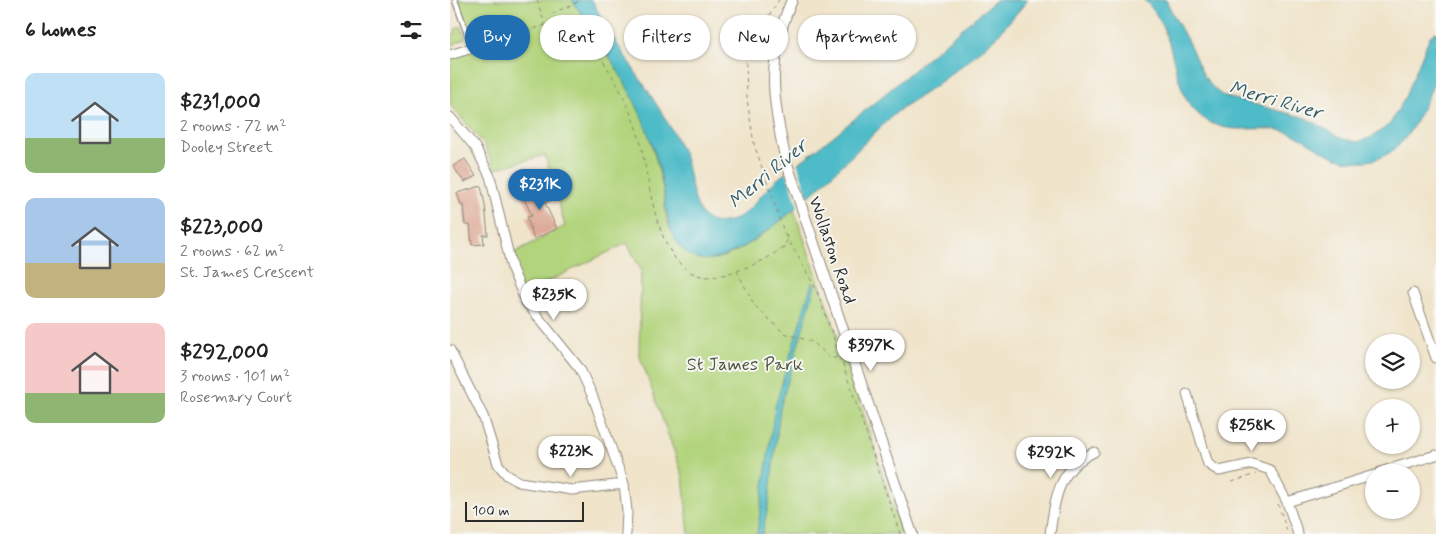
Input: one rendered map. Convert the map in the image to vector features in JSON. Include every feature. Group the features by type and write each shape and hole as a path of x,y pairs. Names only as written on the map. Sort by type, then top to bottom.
{"street":[{"name":"Wollaston Road","path":"792,0 775,47 773,74 777,123 786,161 912,534"},
{"path":"450,55 465,50"},
{"path":"450,117 483,160 495,190 512,269 526,302 580,369 593,397 624,484 627,511 626,534"},
{"path":"1413,293 1436,358"},
{"path":"450,350 486,423 498,464 507,475 519,482 572,490 624,484"},
{"path":"1187,394 1208,464 1218,471 1252,464 1270,470 1287,502 1298,534"},
{"path":"1050,534 1056,500 1065,474 1081,458 1094,452"},
{"path":"1406,464 1436,455"},
{"path":"1287,502 1365,478"}],"lane":[{"path":"455,0 465,28"}],"path":[{"path":"537,0 542,15"},
{"path":"555,15 554,13 578,2 577,0"},
{"path":"779,0 751,44 746,62 747,99 752,135 784,230 817,291 900,534"},
{"path":"601,60 629,106 641,142 646,178 664,240 678,262 696,274 709,277 737,271 791,244"},
{"path":"780,250 786,241 784,230"},
{"path":"737,271 754,305 784,333 813,342 831,359 840,356"},
{"path":"1240,467 1244,478"},
{"path":"1232,482 1259,474"},
{"path":"1276,500 1288,534"}],"green space":[{"name":"St James Park","path":"457,0 572,0 582,15 540,15 540,60 611,60 630,90 647,129 664,192 667,221 679,244 692,256 705,259 718,258 732,253 760,237 794,210 854,383 901,534 689,534 683,476 639,354 641,270 627,243 522,294 508,256 565,226 545,155 495,169 484,144 450,105 450,58 465,53 465,60 530,60 530,15 465,15 465,25"},
{"path":"461,26 465,39 450,46 450,35 456,33 455,29"}],"water":[{"path":"572,0 592,0 600,15 582,15"},
{"path":"996,0 1028,0 996,37 948,77 897,112 829,178 768,231 738,250 712,259 691,256 678,244 670,228 659,169 645,125 628,88 611,60 614,60 614,39 624,54 624,60 628,60 650,94 683,152 692,190 699,209 710,221 727,222 742,215 774,182 862,113"},
{"path":"1144,0 1166,0 1205,77 1212,87 1223,96 1306,118 1343,139 1358,142 1372,137 1390,124 1405,97 1430,36 1436,32 1435,77 1418,118 1411,130 1394,149 1384,156 1373,160 1344,160 1328,154 1288,132 1267,129 1226,128 1206,120 1196,112 1182,88 1163,27 1155,12"},
{"path":"812,282 815,286 780,408 769,502 762,534 757,534 775,407"}],"pier":[{"path":"797,162 809,200 799,209 786,170"}],"building":[{"path":"465,159 476,176 464,182 453,166"},
{"path":"549,185 556,198 545,203 557,229 534,239 527,217 532,216 522,194 534,190 535,192"},
{"path":"481,186 488,235 483,235 484,244 472,245 470,225 465,225 463,205 461,205 457,193"}],"water label":[{"name":"Merri River","path":"1276,99"},
{"name":"Merri River","path":"767,173"}]}
